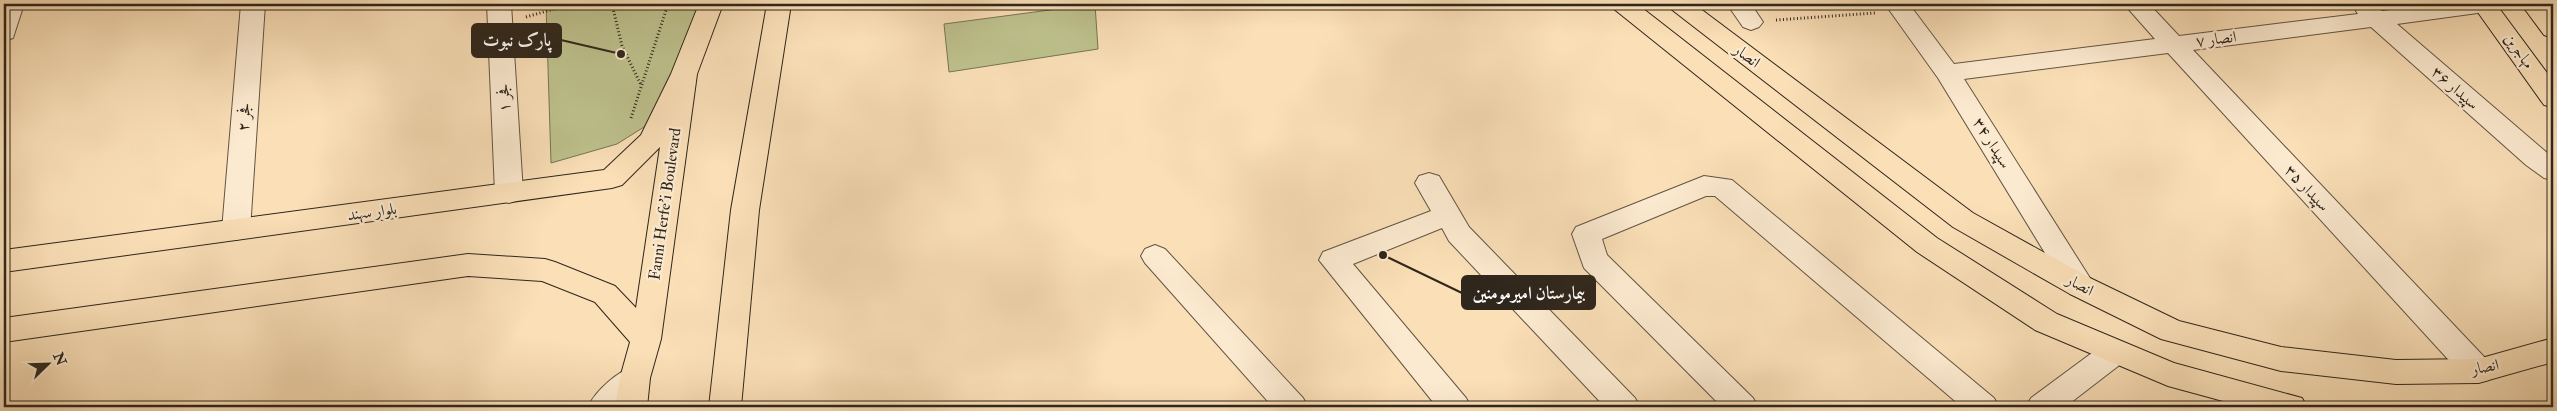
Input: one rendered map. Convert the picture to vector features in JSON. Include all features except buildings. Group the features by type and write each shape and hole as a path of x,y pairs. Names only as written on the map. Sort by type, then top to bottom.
{"main road":[{"name":"Fanni Herfe'i Boulevard","path":"633,393 646,339 684,74 711,4"},
{"path":"725,407 745,210 779,4"},
{"path":"1622,4 1927,245 2046,322 2168,374 2291,407"},
{"name":"انصار","path":"1679,4 1963,220 2080,286 2172,330 2281,358 2396,372 2478,371 2553,350"},
{"path":"2533,4 2553,30"},
{"name":"مهاجرین","path":"2485,5 2553,99"},
{"name":"بلوار سهند","path":"4,261 612,178 652,140 684,74"},
{"path":"1745,101 1783,83"},
{"path":"4,330 468,265 545,270 605,294 646,339"}],"street":[{"path":"4,33 12,4"},
{"name":"فجر ۲","path":"236,230 253,4"},
{"name":"سپیدار ۳۵","path":"2136,4 2478,371"},
{"name":"انصار ۷","path":"1948,72 2173,44 2368,12 2485,5"},
{"name":"سپیدار ۳۴","path":"1900,8 1948,72 2080,286"},
{"name":"سپیدار ۳۶","path":"2368,12 2535,158 2553,171"},
{"name":"فجر ۱","path":"500,14 509,193"},
{"path":"1429,183 1460,234 1624,407"},
{"path":"1742,407 1594,260 1586,234 1704,186 1722,187 1976,405"},
{"path":"1448,215 1333,260 1455,407"},
{"path":"1155,256 1292,407"},
{"path":"2042,407 2115,352"},
{"path":"604,407 633,393"}],"path":[{"path":"500,14 571,4"},
{"path":"612,4 622,52 642,86"},
{"path":"630,122 668,4"},
{"path":"1745,13 1900,8"}],"green space":[{"path":"546,4 712,4 679,105 617,144 551,163"},
{"path":"1095,4 1098,49 949,72 944,24"}],"place":[{"name":"پارک نبوت","path":"621,54"},
{"name":"بیمارستان امیرمومنین","path":"1383,255"}]}
